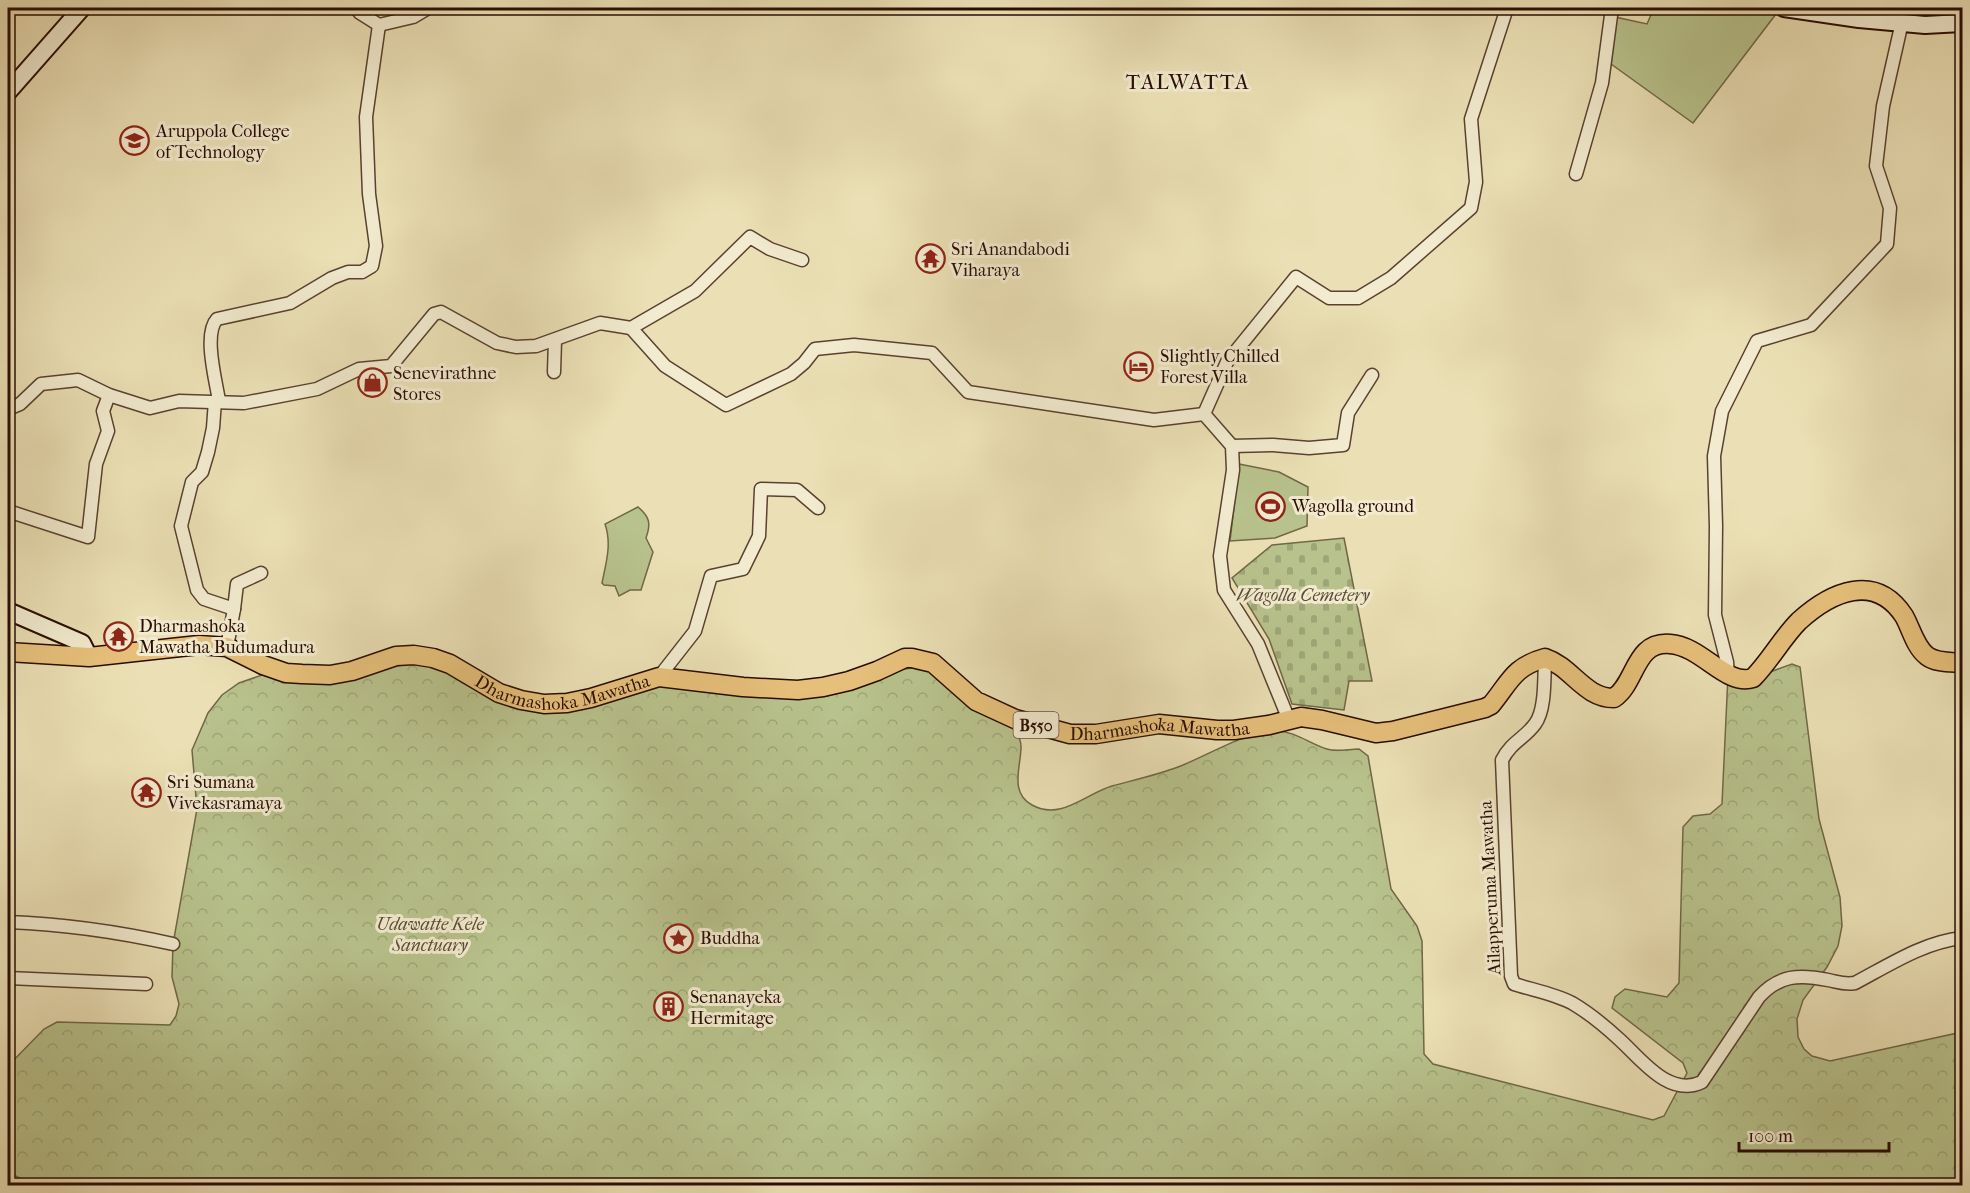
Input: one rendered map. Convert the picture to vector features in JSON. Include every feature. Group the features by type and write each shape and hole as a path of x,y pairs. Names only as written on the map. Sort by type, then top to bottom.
{"main road":[{"path":"1545,658 1563,667 1596,695 1607,698 1614,698 1624,690 1642,654 1657,645 1670,643 1688,648 1728,675 1745,681 1753,678 1798,622 1820,604 1842,593 1860,589 1880,593 1895,605 1927,656 1942,661 1962,663"},
{"name":"Dharmashoka Mawatha","path":"8,652 90,657 199,645 227,647 263,665 286,673 330,675 352,671 396,656 414,655 450,664 499,693 544,704 567,703 591,698 659,676 743,687 798,690 823,687 849,681 905,658 912,658 933,663 976,700 1015,719 1070,734 1096,734 1159,724 1234,730 1301,717 1312,717 1376,733 1392,732 1485,708 1491,705 1517,670 1530,662 1545,658"}],"street":[{"path":"8,92 82,8"},
{"path":"356,8 379,25 413,17 428,8"},
{"path":"1204,414 1227,362 1296,277 1329,298 1358,298 1391,278 1471,208 1476,182 1471,119 1507,8"},
{"path":"1576,174 1602,83 1612,8"},
{"path":"1784,8 1860,19 1925,25 1962,23"},
{"path":"1728,675 1715,615 1714,456 1722,411 1757,341 1811,326 1887,244 1890,208 1876,166 1883,106 1902,22"},
{"path":"234,609 204,599 197,590 181,526 192,482 202,472 213,428 217,401 211,354 213,324 217,319 290,303 332,278 348,272 362,272 372,266 376,246 369,194 366,117 379,25"},
{"path":"8,409 20,404 41,384 78,380 109,395 150,408 179,401 244,403 317,389 359,369 391,366 434,314 441,312 497,343 516,347 536,346 600,323 631,328 695,291 750,237 770,249 802,260"},
{"path":"631,328 664,366 726,405 791,375 815,349 854,345 932,353 968,392 1154,420 1204,414"},
{"path":"554,372 555,340"},
{"path":"1232,446 1273,445 1309,448 1343,445 1348,413 1372,375"},
{"path":"8,511 88,537 96,464 108,431 103,411 109,395"},
{"path":"1204,414 1232,446 1233,470 1220,556 1224,590 1258,644 1290,720"},
{"path":"659,676 695,631 711,576 743,569 759,536 761,489 797,490 818,508"},
{"path":"227,647 237,584 261,573"},
{"path":"8,611 82,643 90,657"},
{"name":"Ailapperuma Mawatha","path":"1545,658 1540,714 1535,725 1508,748 1502,760 1511,976 1514,984 1571,1002 1619,1038 1658,1076 1677,1084 1694,1086 1701,1082 1759,997 1768,987 1780,980 1798,976 1829,980 1845,985 1855,983 1922,949 1962,938"},
{"path":"8,922 38,923 127,935 173,944"},
{"path":"8,978 146,984"}],"green space":[{"path":"1654,8 1730,8 1776,14 1693,123 1611,64 1615,17 1647,24"},
{"name":"Wagolla ground","path":"1239,464 1279,472 1308,487 1307,526 1275,538 1230,541"},
{"path":"638,507 648,521 649,529 646,538 653,552 641,590 630,590 619,596 615,586 602,583 608,546 605,524"},
{"name":"Wagolla Cemetery","path":"1344,538 1372,681 1349,681 1344,710 1292,704 1269,639 1232,578 1272,545"},
{"name":"Udawatte Kele Sanctuary","path":"413,663 429,663 521,700 678,682 830,694 904,669 922,667 936,672 1014,728 1021,743 1018,786 1021,793 1032,805 1053,810 1073,804 1112,786 1170,770 1240,739 1265,732 1290,733 1331,750 1359,749 1368,756 1391,889 1417,926 1422,941 1424,1054 1433,1064 1653,1120 1664,1116 1687,1073 1683,1063 1612,1008 1615,997 1625,989 1667,997 1679,983 1683,827 1693,816 1710,814 1722,804 1728,675 1745,681 1792,664 1800,667 1819,819 1840,897 1842,926 1838,946 1827,967 1803,1000 1797,1019 1798,1037 1804,1049 1812,1056 1830,1061 1962,1032 1962,1185 35,1186 8,1172 8,1066 44,1029 57,1022 170,1025 176,1016 179,1004 172,977 173,944 197,809 192,750 208,713 222,695 239,683 262,675 345,676"}],"place":[{"name":"Aruppola College of Technology","path":"135,141"},
{"name":"Sri Anandabodi Viharaya","path":"930,259"},
{"name":"Slightly Chilled Forest Villa","path":"1139,366"},
{"name":"Senevirathne Stores","path":"372,383"},
{"name":"Wagolla ground","path":"1271,506"},
{"name":"Dharmashoka Mawatha Budumadura","path":"118,636"},
{"name":"Sri Sumana Vivekasramaya","path":"146,792"},
{"name":"Buddha","path":"679,938"},
{"name":"Senanayeka Hermitage","path":"669,1007"}],"district":[{"name":"TALWATTA","path":"1188,82"}]}
